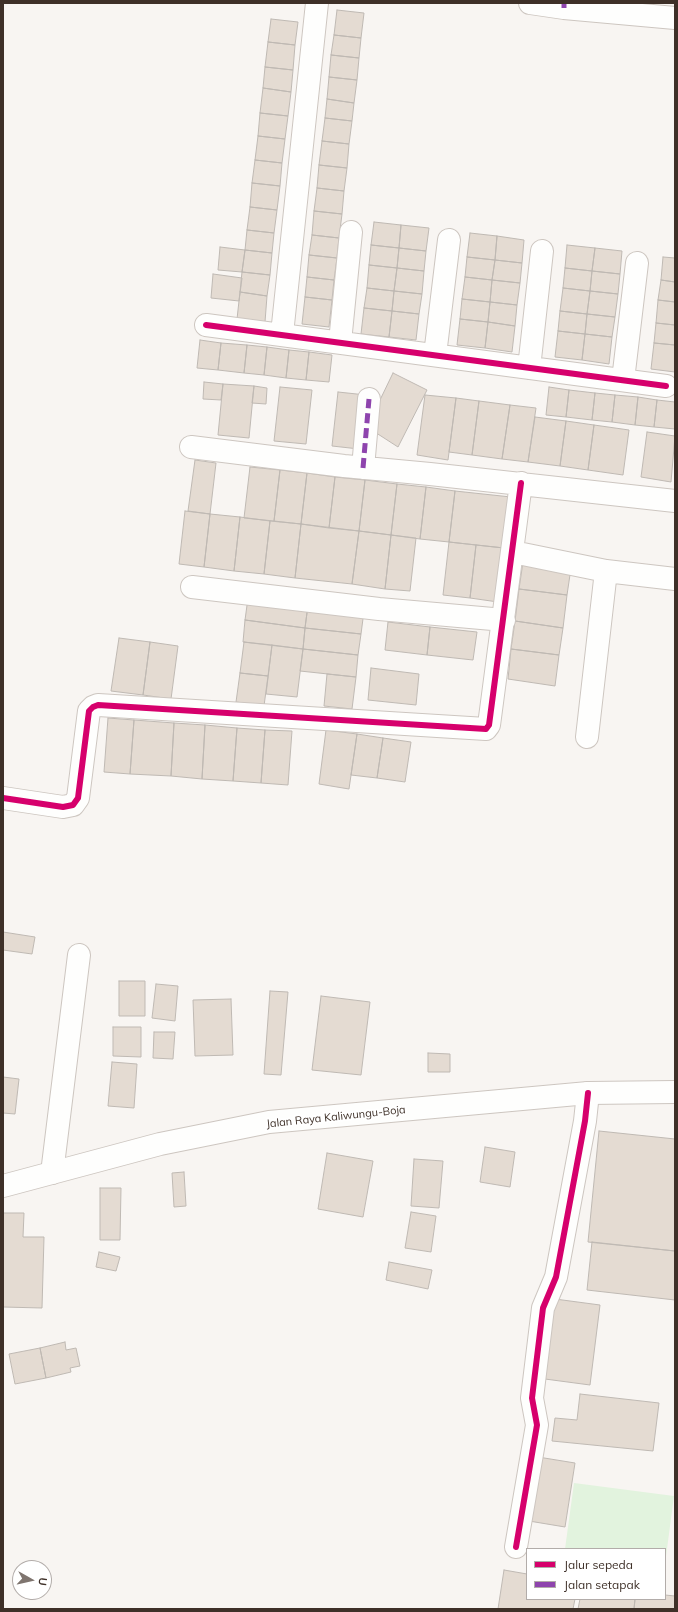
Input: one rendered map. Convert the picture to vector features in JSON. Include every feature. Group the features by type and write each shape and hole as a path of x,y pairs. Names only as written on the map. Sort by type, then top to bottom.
{"street":[{"path":"282,334 317,3"},
{"path":"530,3 564,8 675,18"},
{"path":"340,342 351,232"},
{"path":"435,355 450,240"},
{"path":"529,368 542,250"},
{"path":"623,380 637,264"},
{"path":"206,325 666,386"},
{"path":"363,468 369,399"},
{"path":"192,447 363,468 522,483 675,501"},
{"path":"3,798 63,807 73,805 78,798 89,711 98,705 486,729 489,725 522,483"},
{"path":"513,552 606,571 675,579"},
{"path":"587,737 606,571"},
{"path":"192,587 379,609 504,620"},
{"path":"52,1174 78,955"},
{"name":"Jalan Raya Kaliwungu-Boja","path":"3,1186 160,1144 268,1122 321,1119 588,1093 675,1092"},
{"path":"516,1547 537,1425 532,1398 543,1308 556,1277 586,1121 588,1093"}],"green space":[{"path":"574,1483 674,1496 666,1556 666,1548 565,1548"}],"building":[{"path":"337,10 364,13 361,38 334,35"},
{"path":"271,19 298,22 295,45 268,42"},
{"path":"334,35 361,38 359,58 331,55"},
{"path":"268,42 295,45 293,70 265,67"},
{"path":"331,55 359,58 357,80 329,77"},
{"path":"265,67 293,70 291,92 263,88"},
{"path":"329,77 357,80 354,103 327,99"},
{"path":"263,88 291,92 288,116 260,113"},
{"path":"327,99 354,103 352,121 325,118"},
{"path":"260,113 288,116 285,139 258,136"},
{"path":"325,118 352,121 349,144 322,141"},
{"path":"258,136 285,139 282,163 255,160"},
{"path":"322,141 349,144 347,168 319,165"},
{"path":"255,160 282,163 280,186 252,183"},
{"path":"319,165 347,168 344,191 317,188"},
{"path":"252,183 280,186 277,210 250,207"},
{"path":"317,188 344,191 342,214 314,211"},
{"path":"250,207 277,210 274,233 247,230"},
{"path":"314,211 342,214 339,238 312,235"},
{"path":"374,222 401,225 399,248 371,245"},
{"path":"401,225 429,228 426,251 399,248"},
{"path":"247,230 274,233 272,253 245,250"},
{"path":"470,233 497,236 495,260 467,257"},
{"path":"312,235 339,238 337,258 309,255"},
{"path":"497,236 524,240 522,263 495,260"},
{"path":"371,245 399,248 397,268 369,265"},
{"path":"567,245 595,248 592,271 565,268"},
{"path":"220,247 245,250 242,272 218,270"},
{"path":"399,248 426,251 424,271 397,268"},
{"path":"595,248 622,251 620,274 592,271"},
{"path":"245,250 272,253 270,275 242,272"},
{"path":"309,255 337,258 334,280 307,277"},
{"path":"467,257 495,260 492,280 465,277"},
{"path":"663,257 675,258 675,282 661,280"},
{"path":"495,260 522,263 520,283 492,280"},
{"path":"369,265 397,268 394,291 367,288"},
{"path":"397,268 424,271 422,294 394,291"},
{"path":"565,268 592,271 590,291 563,288"},
{"path":"592,271 620,274 618,294 590,291"},
{"path":"242,272 270,275 267,296 240,292"},
{"path":"213,274 242,278 239,301 211,298"},
{"path":"307,277 334,280 332,300 305,297"},
{"path":"465,277 492,280 490,302 462,299"},
{"path":"492,280 520,283 517,305 490,302"},
{"path":"661,280 675,282 675,302 658,300"},
{"path":"367,288 394,291 392,311 364,308"},
{"path":"563,288 590,291 587,314 560,311"},
{"path":"394,291 422,294 419,314 392,311"},
{"path":"590,291 618,294 615,317 587,314"},
{"path":"240,292 267,296 265,322 237,319"},
{"path":"305,297 332,300 329,327 302,324"},
{"path":"462,299 490,302 488,322 460,319"},
{"path":"658,300 675,302 675,325 656,323"},
{"path":"490,302 517,305 515,326 488,322"},
{"path":"364,308 392,311 389,337 361,334"},
{"path":"392,311 419,314 416,340 389,337"},
{"path":"560,311 587,314 585,334 558,331"},
{"path":"587,314 615,317 612,337 585,334"},
{"path":"460,319 488,322 485,348 457,345"},
{"path":"488,322 515,326 512,352 485,348"},
{"path":"656,323 675,325 675,345 654,343"},
{"path":"558,331 585,334 582,360 555,357"},
{"path":"585,334 612,337 609,364 582,360"},
{"path":"200,340 221,343 218,370 197,368"},
{"path":"221,343 247,345 244,373 218,370"},
{"path":"654,343 675,345 675,372 651,369"},
{"path":"247,345 267,347 264,375 244,373"},
{"path":"267,347 289,350 286,378 264,375"},
{"path":"289,350 309,352 306,380 286,378"},
{"path":"309,352 332,355 329,382 306,380"},
{"path":"393,373 427,390 398,447 367,427"},
{"path":"204,382 223,384 221,400 203,399"},
{"path":"223,384 254,386 249,438 218,435"},
{"path":"254,386 267,388 266,404 252,403"},
{"path":"280,387 312,390 306,444 274,441"},
{"path":"549,387 569,390 566,417 546,415"},
{"path":"569,390 595,393 592,420 566,417"},
{"path":"338,392 366,395 359,449 332,446"},
{"path":"595,393 615,395 612,422 592,420"},
{"path":"425,395 456,398 448,460 417,455"},
{"path":"615,395 638,397 635,425 612,422"},
{"path":"638,397 657,400 654,427 635,425"},
{"path":"456,398 479,401 472,455 449,452"},
{"path":"657,400 675,402 675,429 654,427"},
{"path":"479,401 510,405 502,459 472,455"},
{"path":"510,405 536,408 528,462 502,459"},
{"path":"535,417 566,421 560,466 528,462"},
{"path":"566,421 594,425 588,470 560,466"},
{"path":"594,425 629,430 623,475 588,470"},
{"path":"647,432 675,436 671,482 641,477"},
{"path":"195,460 216,463 210,514 188,511"},
{"path":"250,467 280,470 274,521 244,518"},
{"path":"280,470 307,473 301,524 274,521"},
{"path":"307,473 335,477 329,528 301,524"},
{"path":"335,477 365,480 359,531 329,528"},
{"path":"365,480 397,484 391,535 359,531"},
{"path":"397,484 426,487 420,539 391,535"},
{"path":"426,487 455,491 449,542 420,539"},
{"path":"455,491 511,497 504,548 449,542"},
{"path":"185,511 210,514 204,567 179,564"},
{"path":"210,514 240,517 234,571 204,567"},
{"path":"240,517 270,521 264,574 234,571"},
{"path":"270,521 301,524 295,578 264,574"},
{"path":"301,524 359,531 352,584 295,578"},
{"path":"359,531 391,535 385,589 352,584"},
{"path":"391,535 416,538 410,591 385,589"},
{"path":"449,542 476,545 470,598 443,595"},
{"path":"476,545 504,548 498,602 470,598"},
{"path":"523,562 571,568 567,595 519,589"},
{"path":"519,589 567,595 563,628 515,621"},
{"path":"248,598 308,605 305,628 245,620"},
{"path":"308,605 364,611 361,634 305,628"},
{"path":"245,620 305,628 303,649 243,642"},
{"path":"515,621 563,628 559,655 511,649"},
{"path":"388,622 430,627 427,655 385,650"},
{"path":"430,627 477,632 473,660 427,655"},
{"path":"305,628 361,634 358,655 303,649"},
{"path":"119,638 150,642 143,695 111,691"},
{"path":"150,642 178,646 171,699 143,695"},
{"path":"244,642 272,645 268,676 240,673"},
{"path":"272,645 303,649 297,697 266,694"},
{"path":"303,649 358,655 356,677 300,671"},
{"path":"511,649 559,655 555,686 508,679"},
{"path":"371,668 419,674 416,705 368,700"},
{"path":"240,673 268,676 264,706 236,702"},
{"path":"327,674 356,677 352,709 324,706"},
{"path":"108,718 134,720 130,774 104,772"},
{"path":"134,720 174,723 171,776 130,774"},
{"path":"174,723 205,725 202,779 171,776"},
{"path":"205,725 237,728 233,781 202,779"},
{"path":"237,728 265,730 261,783 233,781"},
{"path":"265,730 292,731 288,785 261,783"},
{"path":"326,730 357,734 349,789 319,784"},
{"path":"357,734 383,738 377,778 351,775"},
{"path":"383,738 411,742 405,782 377,778"},
{"path":"3,932 35,937 32,954 3,950"},
{"path":"119,981 145,981 145,1016 119,1016"},
{"path":"156,984 178,986 175,1021 152,1018"},
{"path":"270,991 288,992 281,1075 264,1074"},
{"path":"321,996 370,1002 361,1075 312,1070"},
{"path":"231,999 233,1055 195,1056 193,1000"},
{"path":"113,1027 141,1027 141,1057 113,1056"},
{"path":"154,1032 175,1032 173,1059 153,1058"},
{"path":"428,1053 450,1054 450,1072 428,1072"},
{"path":"112,1062 137,1064 134,1108 108,1106"},
{"path":"3,1077 19,1079 15,1114 3,1113"},
{"path":"599,1131 675,1139 675,1251 588,1242"},
{"path":"485,1147 515,1152 510,1187 480,1182"},
{"path":"327,1153 373,1161 363,1217 318,1209"},
{"path":"414,1159 443,1161 439,1208 411,1206"},
{"path":"184,1172 186,1206 174,1207 172,1173"},
{"path":"100,1188 121,1188 120,1240 100,1240"},
{"path":"411,1212 436,1216 431,1252 405,1248"},
{"path":"3,1213 24,1213 23,1237 44,1237 42,1308 3,1307"},
{"path":"592,1242 675,1251 675,1300 587,1290"},
{"path":"99,1252 120,1257 116,1271 96,1267"},
{"path":"389,1262 432,1270 428,1289 386,1280"},
{"path":"555,1299 600,1305 590,1385 545,1379"},
{"path":"65,1342 66,1350 76,1348 80,1366 70,1368 71,1372 46,1378 40,1348"},
{"path":"40,1348 46,1378 15,1384 9,1354"},
{"path":"580,1394 659,1403 653,1451 552,1441 555,1418 577,1420"},
{"path":"538,1457 575,1463 565,1527 529,1521"},
{"path":"504,1570 526,1574 526,1600 575,1600 573,1609 498,1609"},
{"path":"666,1595 675,1596 675,1609 634,1609 635,1600 666,1600"},
{"path":"580,1600 635,1600 634,1609 578,1609"}],"marked path":[{"path":"564,3 564,8"},
{"path":"363,468 369,399"}],"cycle path":[{"path":"206,325 666,386"},
{"path":"3,798 63,807 73,805 78,798 89,711 98,705 486,729 489,725 521,483"},
{"path":"516,1547 537,1425 532,1398 543,1308 556,1277 585,1121 588,1093"}]}
